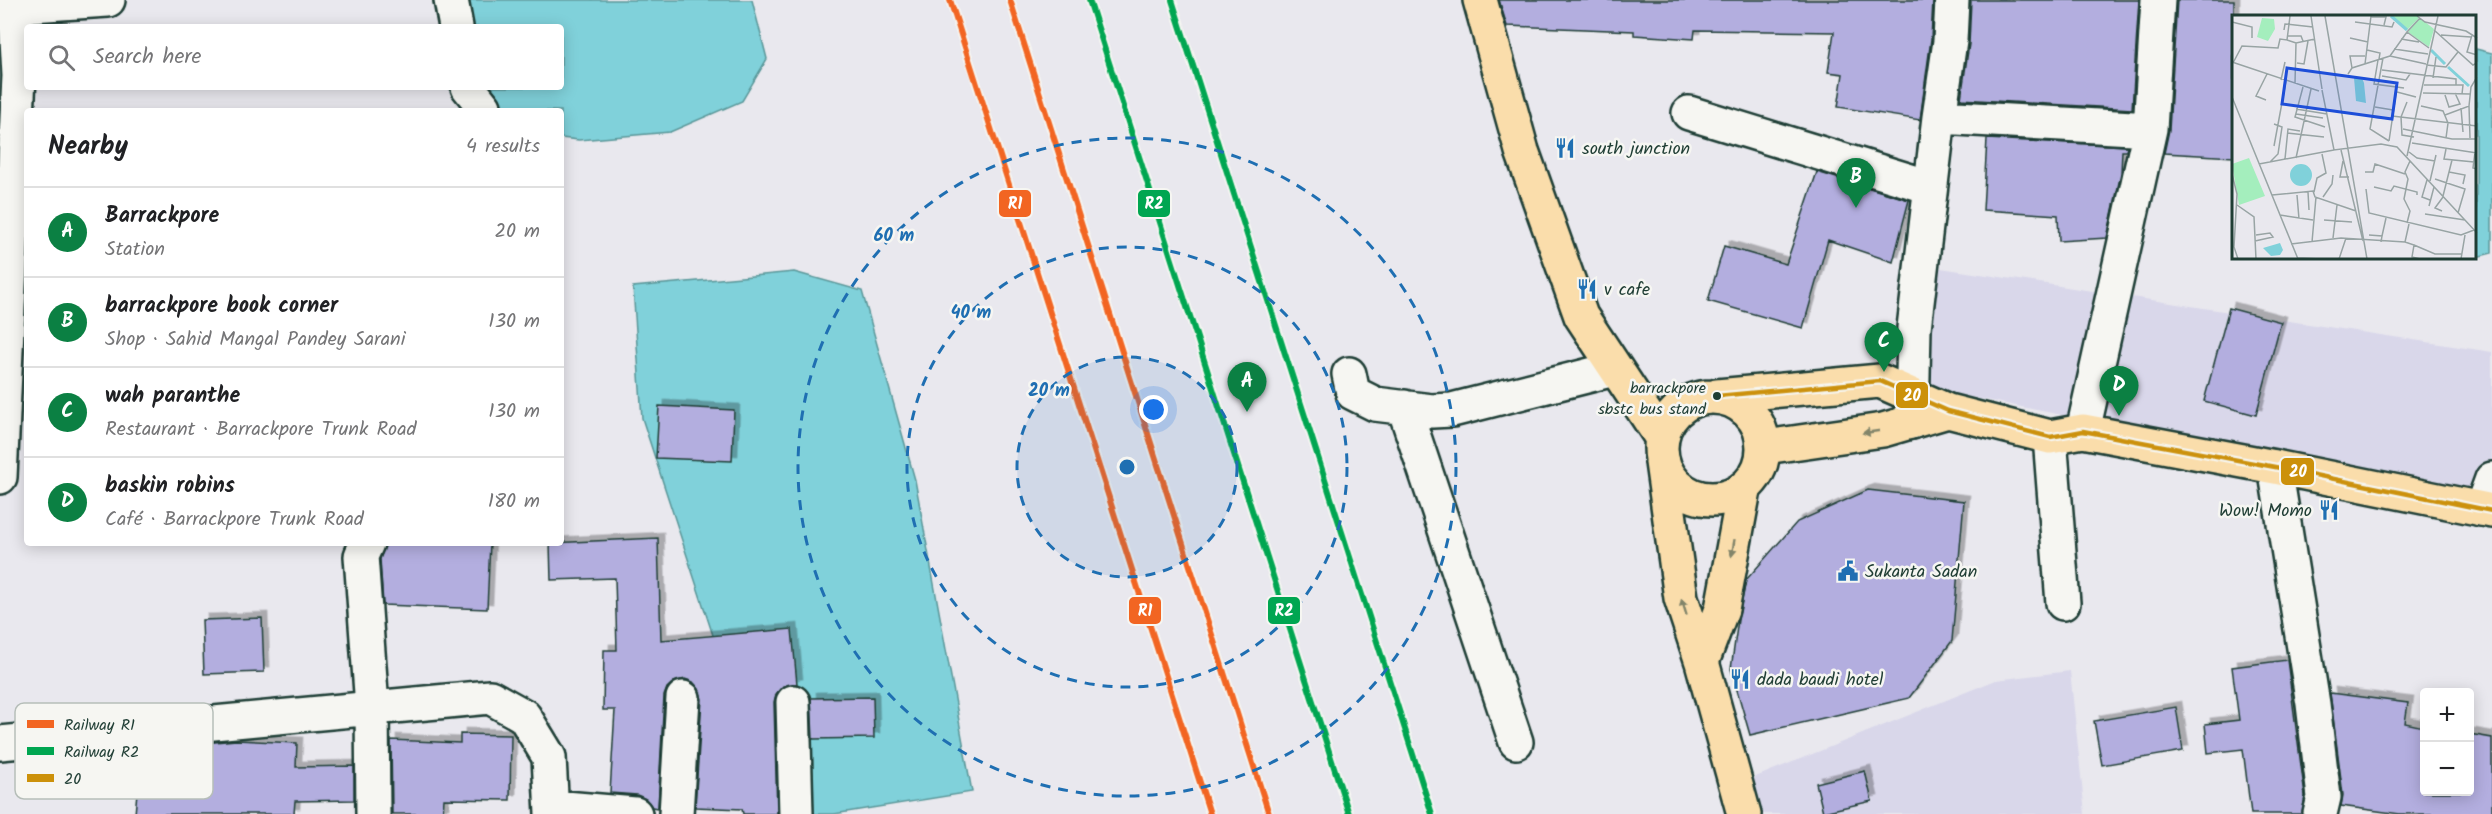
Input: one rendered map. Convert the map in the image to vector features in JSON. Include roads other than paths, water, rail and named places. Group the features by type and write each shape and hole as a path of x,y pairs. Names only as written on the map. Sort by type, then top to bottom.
{"main road":[{"path":"1480,0 1522,151 1581,316 1661,450 1675,484 1695,498 1721,500 1744,490 1760,471 1765,447 1758,422 1741,405 1717,396"},
{"path":"1744,814 1702,662 1681,598 1661,450 1672,415 1692,400 1880,381 1913,409 1948,411 2050,437 2083,431 2486,510"},
{"path":"1765,447 1883,430 1913,409"},
{"path":"1702,662 1722,609 1744,490"}],"street":[{"path":"0,477 4,326 20,210 10,76 15,3 108,0"},
{"path":"451,0 455,24"},
{"path":"1913,409 1914,328 1950,41 1952,0"},
{"path":"2083,431 2150,129 2158,0"},
{"path":"470,90 484,108"},
{"path":"1689,113 1917,183 1926,184 1931,181"},
{"path":"1939,117 2150,129"},
{"path":"1349,374 1353,393 1375,404 1432,411 1452,410 1614,369"},
{"path":"1404,407 1516,742"},
{"path":"2050,437 2063,603"},
{"path":"2276,467 2313,704 2324,797 2320,814"},
{"path":"2486,510 2492,479"},
{"path":"366,546 361,556 372,707 373,814"},
{"path":"213,722 490,697 524,716 549,758 553,810 635,814"},
{"path":"676,814 683,698"},
{"path":"793,702 796,814"},
{"path":"0,743 15,742"}],"water":[{"path":"453,0 752,0 767,59 742,101 670,132 579,140 564,138 564,108 504,108 490,90 564,90 564,24 456,24"},
{"path":"2477,49 2492,53 2492,253 2477,257"},
{"path":"794,272 862,291 915,480 972,792 834,814 808,814 739,715 642,418 633,287"}],"railway":[{"path":"950,0 1210,814"},
{"path":"1010,0 1269,814"},
{"path":"1172,0 1432,814"}],"rail line":[{"name":"R1","path":"950,0 1210,814"},
{"name":"R1","path":"1010,0 1269,814"},
{"name":"R2","path":"1089,0 1349,814"},
{"name":"R2","path":"1172,0 1432,814"}],"place":[{"name":"south junction","path":"1565,148"},
{"name":"barrackpore book corner","path":"1856,208"},
{"name":"v cafe","path":"1587,289"},
{"name":"wah paranthe","path":"1884,372"},
{"name":"barrackpore sbstc bus stand","path":"1717,396"},
{"name":"Barrackpore","path":"1247,412"},
{"name":"baskin robins","path":"2119,416"},
{"name":"Wow! Momo","path":"2329,510"},
{"name":"Sukanta Sadan","path":"1848,571"},
{"name":"dada baudi hotel","path":"1740,679"}]}
